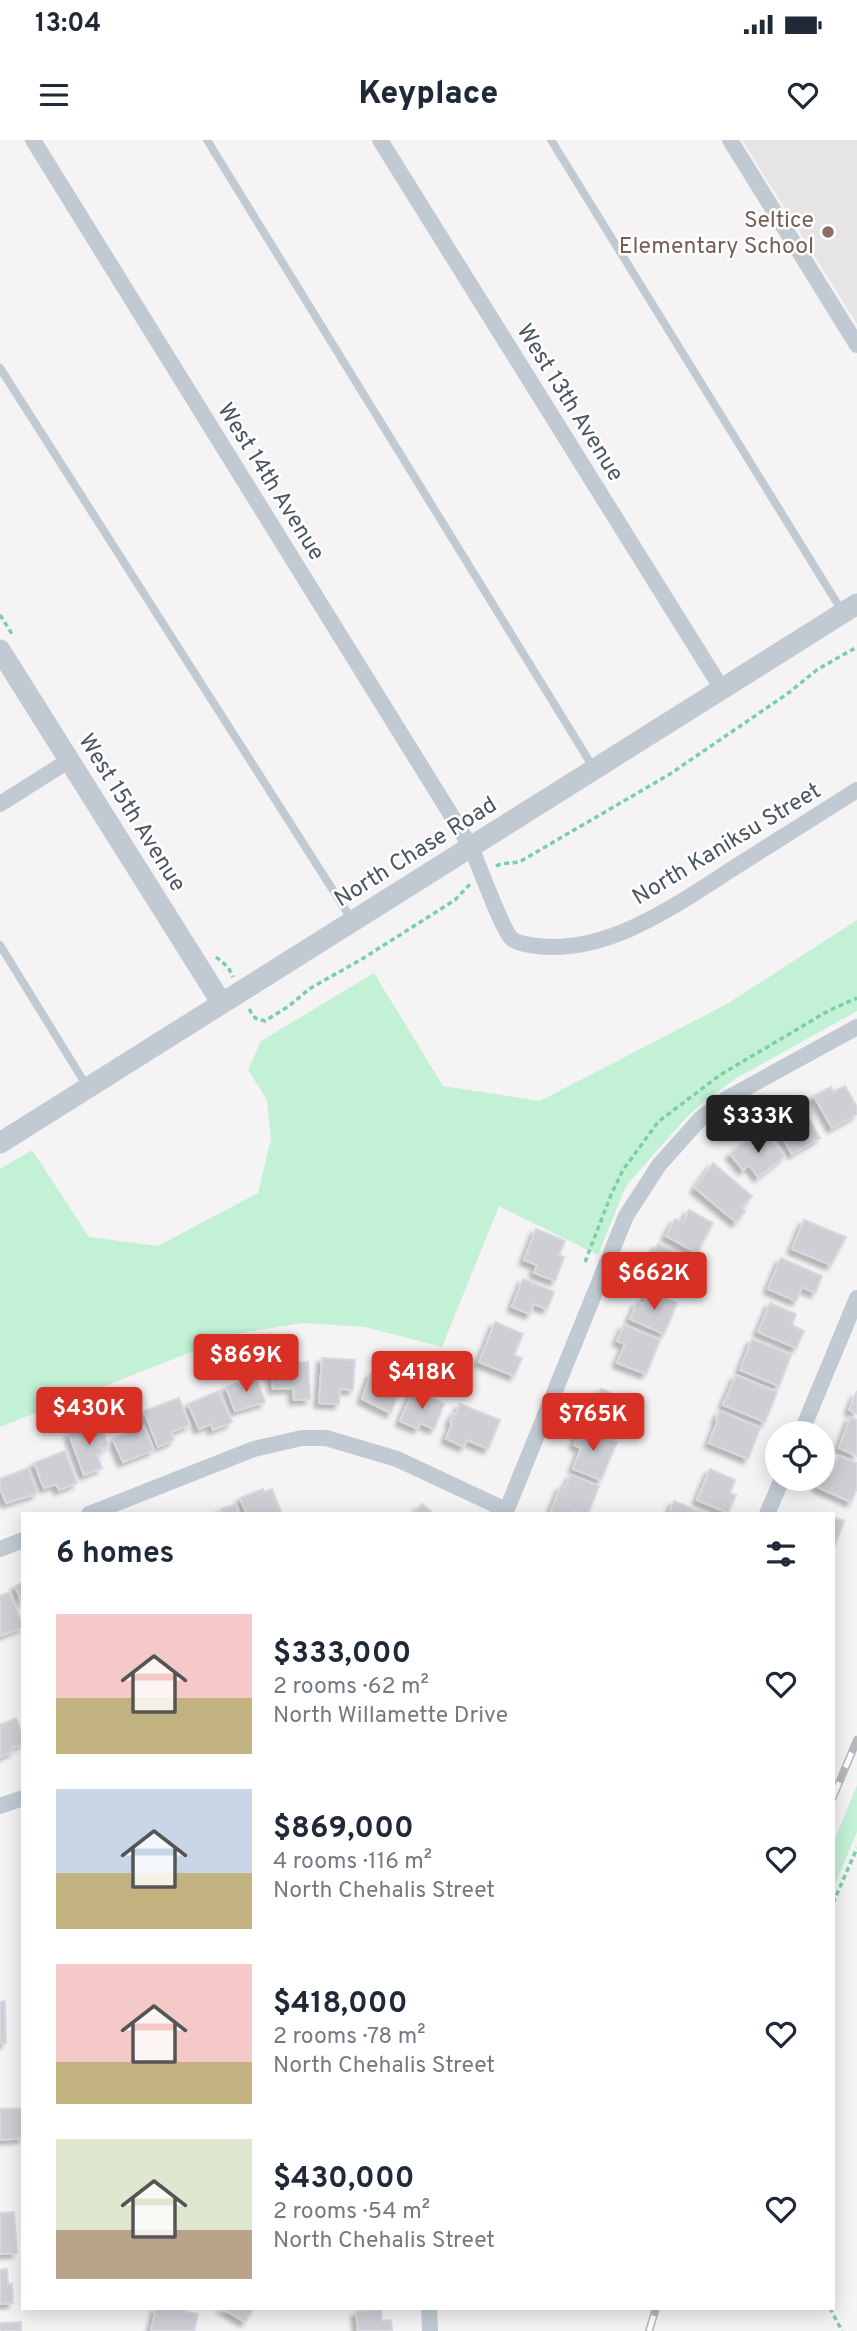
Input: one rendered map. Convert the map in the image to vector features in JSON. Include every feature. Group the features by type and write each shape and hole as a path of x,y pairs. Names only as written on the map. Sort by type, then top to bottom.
{"street":[{"name":"West 14th Avenue","path":"33,140 471,847"},
{"name":"West 13th Avenue","path":"380,140 722,689"},
{"path":"730,140 857,345"},
{"name":"North Chase Road","path":"0,1143 850,608"},
{"name":"West 15th Avenue","path":"0,650 221,1002"},
{"path":"0,804 68,761"},
{"name":"North Kaniksu Street","path":"471,847 501,921 512,939 528,945 546,947 581,944 632,927 678,903 857,790"},
{"path":"94,1512 254,1449 302,1438 326,1438 397,1459 506,1512 626,1216 653,1173 701,1118 726,1099 857,1027"},
{"path":"806,1421 857,1298"},
{"path":"768,1512 777,1491"},
{"path":"0,1549 21,1541"},
{"path":"0,1806 21,1799"},
{"path":"429,2310 430,2331"}],"lane":[{"path":"208,140 595,769"},
{"path":"551,140 850,608"},
{"path":"0,368 353,921"},
{"path":"0,946 88,1088"}],"path":[{"path":"251,1014 265,1021 275,1016 309,989 455,900 483,875 502,863 522,861 670,774 788,695 818,669 857,647"},
{"path":"835,1898 857,1847"},
{"path":"831,2310 842,2331"}],"shaded area":[{"name":"Seltice Elementary School","path":"742,140 857,140 857,324"}],"green space":[{"path":"857,920 857,1011 735,1079 684,1120 626,1186 598,1255 499,1206 442,1347 365,1327 303,1323 240,1333 0,1427 0,1169 32,1150 89,1237 158,1246 258,1193 271,1139 267,1100 248,1070 261,1041 374,973 443,1086 540,1101 727,1004"},
{"path":"857,1785 857,1832 835,1884 835,1839"}],"building":[{"path":"845,1086 857,1107 857,1114 832,1128 814,1096 831,1087 833,1092"},
{"path":"802,1107 820,1138 792,1154 779,1132 791,1125 786,1117"},
{"path":"766,1133 785,1156 758,1177 749,1165 743,1170 730,1154 751,1138 754,1142"},
{"path":"713,1163 752,1196 742,1208 745,1211 736,1222 695,1188"},
{"path":"689,1210 713,1223 697,1253 666,1236 675,1219 683,1223"},
{"path":"804,1220 846,1237 831,1265 792,1249"},
{"path":"536,1229 565,1241 559,1255 564,1257 555,1281 534,1273 537,1265 524,1260"},
{"path":"658,1244 690,1259 677,1287 654,1276 659,1265 649,1261"},
{"path":"781,1258 822,1276 815,1293 802,1287 796,1301 768,1289"},
{"path":"523,1279 554,1292 547,1309 534,1304 530,1314 512,1307"},
{"path":"648,1291 677,1303 664,1334 630,1319 637,1302 643,1304"},
{"path":"770,1303 796,1314 792,1325 804,1331 796,1348 758,1332"},
{"path":"495,1322 523,1334 514,1355 522,1358 514,1376 479,1362"},
{"path":"624,1325 660,1340 646,1374 617,1363 625,1344 617,1341"},
{"path":"752,1339 791,1355 779,1386 740,1370"},
{"path":"322,1358 355,1360 353,1390 340,1389 339,1404 319,1403"},
{"path":"308,1362 310,1399 294,1400 293,1388 273,1389 271,1364"},
{"path":"371,1373 401,1384 391,1413 362,1399"},
{"path":"736,1375 777,1392 765,1422 723,1405"},
{"path":"256,1377 265,1402 235,1411 226,1387"},
{"path":"601,1389 629,1401 619,1434 588,1421"},
{"path":"219,1391 232,1422 213,1430 211,1424 199,1429 188,1404"},
{"path":"413,1391 424,1393 444,1404 434,1429 420,1423 418,1429 400,1421"},
{"path":"857,1391 857,1414 849,1410"},
{"path":"179,1398 190,1425 171,1432 174,1440 158,1447 144,1411"},
{"path":"460,1404 500,1420 488,1449 467,1440 464,1447 446,1439 452,1423 450,1422"},
{"path":"720,1411 760,1428 748,1459 709,1443"},
{"path":"850,1417 857,1420 857,1456 839,1448"},
{"path":"99,1422 109,1446 102,1448 103,1452 97,1455 102,1468 84,1475 69,1434"},
{"path":"144,1426 154,1450 123,1462 113,1439"},
{"path":"581,1427 617,1442 601,1480 573,1469 581,1448 574,1445"},
{"path":"65,1451 77,1483 59,1490 56,1484 44,1488 34,1463"},
{"path":"839,1456 857,1463 857,1488 851,1502 826,1491 835,1491 835,1465"},
{"path":"28,1468 36,1494 6,1503 0,1488 0,1479"},
{"path":"710,1469 735,1480 730,1493 736,1495 728,1512 697,1500"},
{"path":"571,1475 599,1486 589,1512 553,1512 561,1486 565,1488"},
{"path":"263,1489 264,1492 272,1489 281,1512 246,1512 240,1498"},
{"path":"674,1501 700,1512 670,1512"},
{"path":"236,1504 238,1512 222,1512 221,1509"},
{"path":"422,1504 432,1512 416,1512"},
{"path":"835,1518 844,1521 835,1545"},
{"path":"21,1584 21,1600 15,1586"},
{"path":"10,1592 21,1628 0,1636 0,1596"},
{"path":"16,1718 21,1731 21,1745 0,1757 0,1725"},
{"path":"5,2001 6,2043 0,2043 0,2002"},
{"path":"21,2108 21,2138 0,2140 0,2109"},
{"path":"14,2212 17,2253 0,2254 0,2213"},
{"path":"7,2269 8,2284 12,2284 13,2303 0,2304 0,2270"},
{"path":"156,2310 184,2310 198,2314 194,2331 151,2331"},
{"path":"225,2310 253,2310 245,2322"},
{"path":"381,2310 382,2321 391,2320 392,2331 358,2331 356,2312"},
{"path":"21,2322 21,2331 0,2331 0,2323"}],"railway":[{"path":"835,1792 857,1740"},
{"path":"649,2331 655,2310"}],"place":[{"name":"Seltice Elementary School","path":"828,232"}]}
